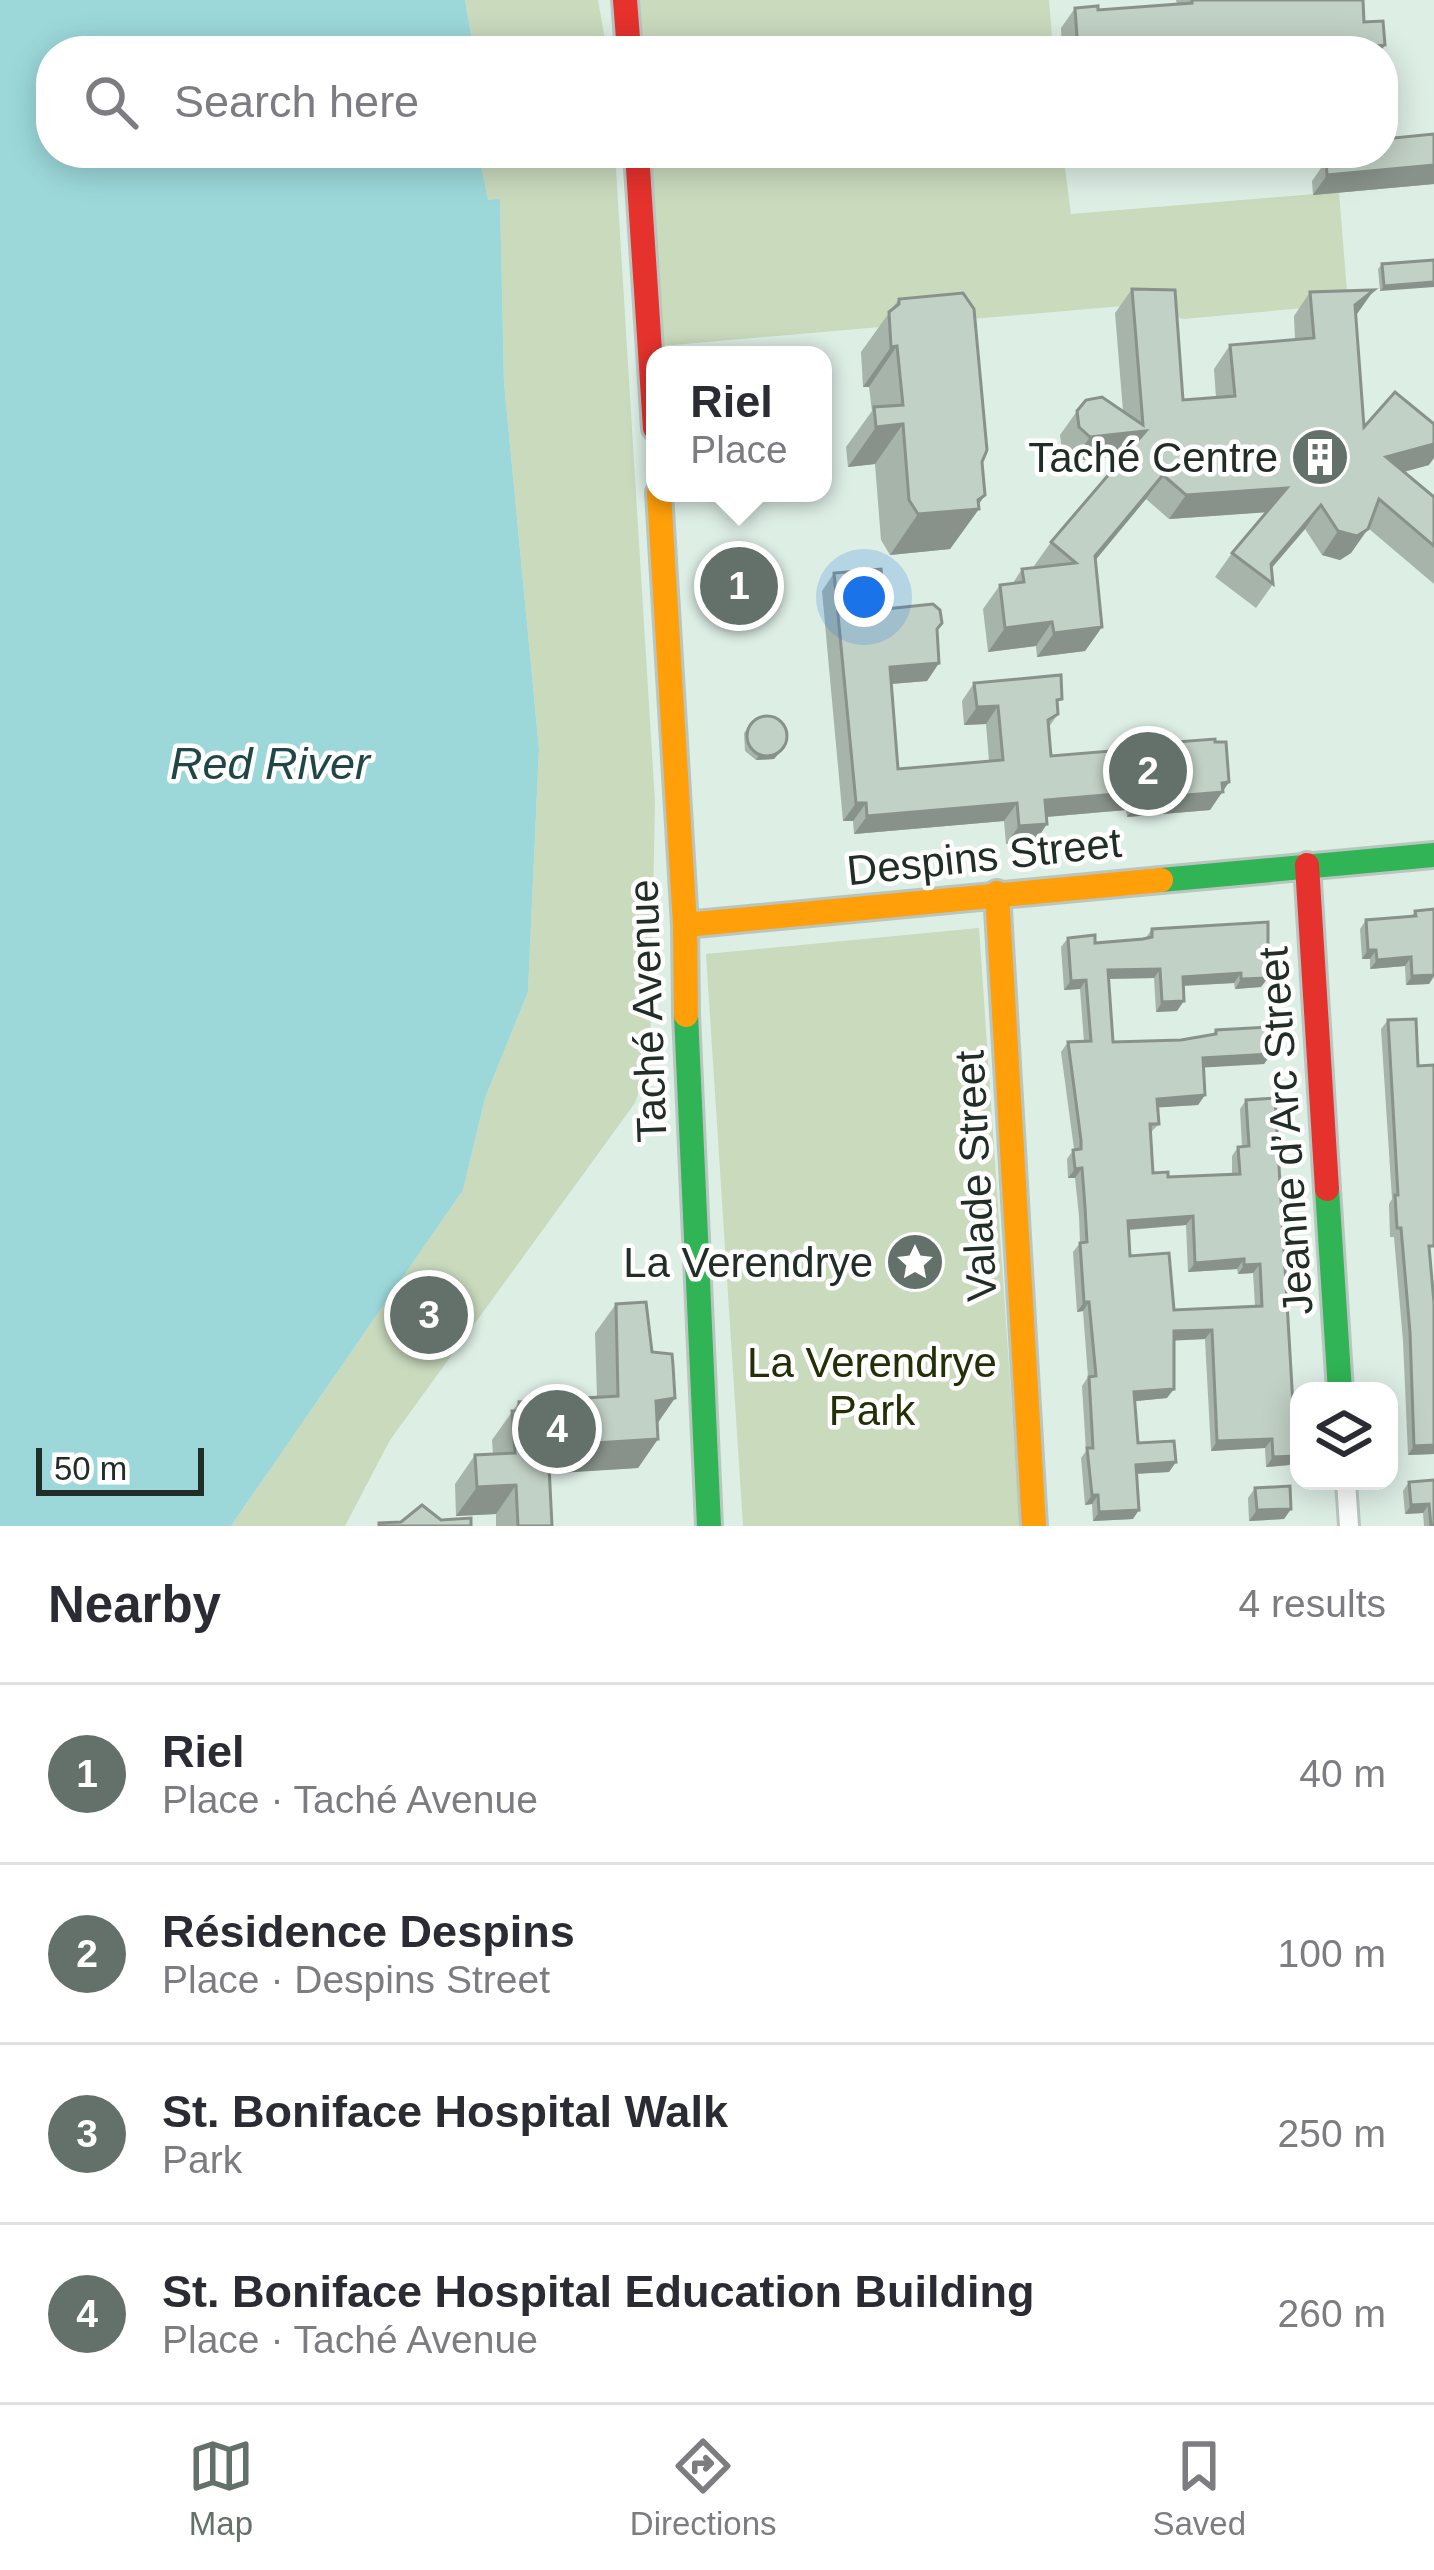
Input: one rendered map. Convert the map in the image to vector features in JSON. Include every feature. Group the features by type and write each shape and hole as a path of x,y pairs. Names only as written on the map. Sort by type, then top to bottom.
{"street":[{"path":"625,0 628,36"},
{"path":"638,168 650,346"},
{"name":"Taché Avenue","path":"660,502 685,925 686,1080 709,1526"},
{"name":"Despins Street","path":"685,925 1434,855"},
{"name":"Jeanne d’Arc Street","path":"1307,865 1339,1382"},
{"name":"Valade Street","path":"998,893 1034,1526"},
{"path":"1347,1490 1349,1526"}],"green space":[{"path":"465,0 598,0 604,36 471,36"},
{"path":"625,0 1049,0 1052,36 628,36"},
{"path":"482,168 616,168 655,802 650,1059 635,1103 390,1440 345,1526 231,1526 463,1190 485,1098 528,992 539,749 504,382 500,200 488,201"},
{"path":"638,168 1065,168 1071,214 1339,192 1348,304 1183,319 1145,304 650,346"},
{"name":"La Verendrye Park","path":"979,928 1020,1526 743,1526 706,954"}],"water":[{"name":"Red River","path":"0,0 465,0 471,36 36,36 36,168 482,168 488,200 500,199 504,382 539,749 528,992 485,1098 463,1190 231,1526 0,1526"}],"building":[{"path":"1363,0 1364,22 1383,21 1384,36 1077,36 1075,8"},
{"path":"1434,134 1434,165 1327,175 1326,168 1398,168 1398,138"},
{"path":"1434,260 1434,282 1384,286 1382,264"},
{"path":"1132,289 1175,290 1183,400 1235,396 1230,345 1314,338 1310,292 1374,290 1355,305 1364,427 1395,392 1434,424 1434,444 1386,457 1434,497 1434,546 1379,499 1368,529 1357,536 1338,531 1321,505 1271,564 1273,584 1232,553 1287,488 1186,495 1163,475 1095,556 1102,627 1054,633 1052,622 1005,628 1000,585 1024,582 1022,569 1076,563 1051,542 1146,431 1090,437 1079,427 1077,411 1086,400 1102,397 1143,425"},
{"path":"963,293 974,309 987,450 982,462 985,495 978,500 979,509 918,514 909,500 903,424 876,427 874,407 903,405 889,312 899,299"},
{"path":"881,569 885,609 933,604 940,610 942,623 937,629 939,663 890,667 898,769 1003,760 998,706 977,707 974,683 1061,675 1058,714 1048,720 1051,756 1215,739 1226,742 1229,782 1222,783 1223,792 1140,799 1139,792 1045,800 1047,824 1019,826 1017,803 867,816 866,803 856,803 834,573"},
{"path":"767,716 781,722 787,736 781,750 767,756 753,750 747,736 753,722"},
{"path":"1434,909 1434,975 1412,976 1411,957 1377,960 1376,950 1368,950 1366,920 1416,916 1415,911"},
{"path":"1268,922 1268,978 1241,979 1241,973 1183,977 1184,1001 1162,1002 1160,969 1108,970 1113,1042 1181,1040 1216,1034 1216,1030 1269,1027 1271,1054 1203,1058 1205,1095 1157,1099 1159,1124 1150,1124 1153,1173 1168,1172 1168,1177 1240,1174 1238,1147 1249,1146 1246,1100 1275,1098 1292,1382 1290,1456 1273,1457 1272,1439 1217,1441 1212,1330 1174,1331 1174,1389 1134,1392 1138,1443 1174,1441 1176,1462 1136,1465 1139,1510 1099,1512 1098,1495 1092,1495 1087,1448 1093,1448 1089,1377 1096,1376 1089,1302 1084,1302 1080,1243 1087,1242 1085,1207 1082,1168 1075,1169 1073,1150 1081,1149 1081,1140 1068,1042 1091,1041 1086,980 1071,981 1068,938 1095,935 1095,943 1152,937 1152,929","holes":["1193,1216 1195,1263 1244,1259 1244,1265 1260,1264 1262,1306 1174,1310 1169,1253 1130,1256 1128,1221"]},
{"path":"1416,1019 1418,1066 1434,1065 1434,1246 1429,1246 1434,1445 1414,1446 1410,1332 1401,1228 1397,1228 1388,1020"},
{"path":"646,1302 652,1352 672,1354 673,1365 675,1398 656,1401 658,1439 548,1446 552,1526 518,1526 516,1485 477,1487 475,1455 515,1453 512,1411 519,1411 519,1402 618,1396 616,1304"},
{"path":"1434,1480 1431,1526 1429,1504 1411,1505 1409,1482"},
{"path":"1290,1486 1291,1509 1257,1510 1255,1488"},
{"path":"422,1505 441,1520 471,1518 471,1526 379,1526 401,1522"}],"traffic: fast":[{"path":"1161,880 1434,855"},
{"path":"686,1015 709,1526"},
{"path":"1327,1189 1339,1382"}],"traffic: slow":[{"path":"660,502 685,925 686,1015"},
{"path":"685,925 1161,880"},
{"path":"997,893 1034,1526"}],"traffic: jam":[{"path":"625,0 628,36"},
{"path":"638,168 650,346"},
{"path":"1307,865 1327,1189"}],"place":[{"name":"Taché Centre","path":"1320,457"},
{"name":"Riel","path":"739,586"},
{"name":"Résidence Despins","path":"1148,771"},
{"name":"La Verendrye","path":"915,1262"},
{"name":"St. Boniface Hospital Walk","path":"429,1315"},
{"name":"St. Boniface Hospital Education Building","path":"557,1429"}]}
